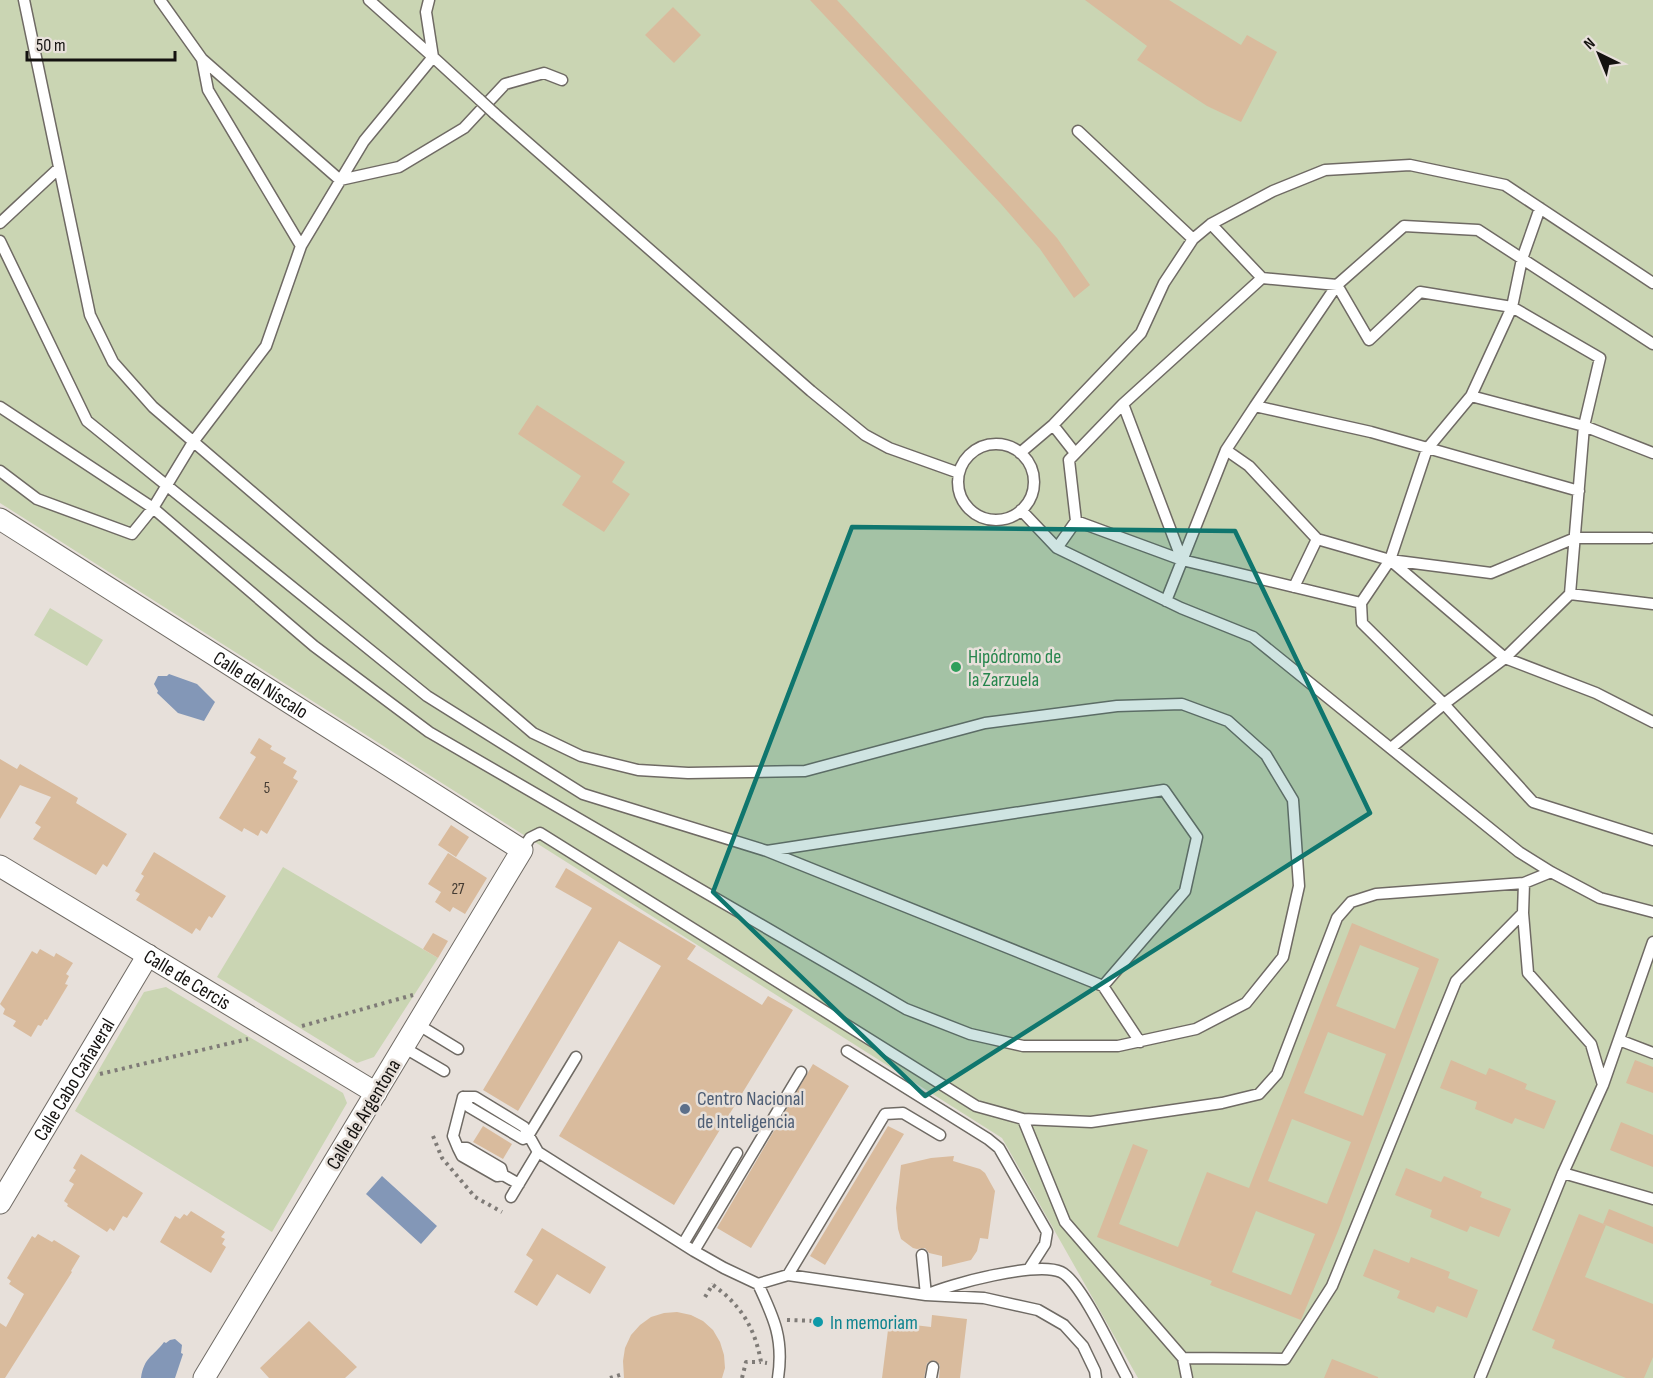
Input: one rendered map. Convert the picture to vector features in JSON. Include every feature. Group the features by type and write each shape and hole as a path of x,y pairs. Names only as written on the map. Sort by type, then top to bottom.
{"street":[{"name":"Calle del Níscalo","path":"0,519 522,850"},
{"name":"Calle de Argentona","path":"204,1378 522,850"},
{"name":"Calle de Cercis","path":"0,866 376,1093"},
{"name":"Calle Cabo Cañaveral","path":"0,1203 148,956"}],"lane":[{"path":"0,407 153,508 314,646 429,732 906,1009 970,1034 1023,1046 1118,1046 1196,1029 1246,1003 1283,957 1299,886 1293,800 1266,755 1228,721 1182,704 1117,706 985,723 805,771 688,773 638,770 581,756 533,733 153,407 113,362 90,315 24,0"},
{"path":"160,0 202,59 340,180"},
{"path":"369,0 811,391 864,435 889,448 959,473"},
{"path":"0,471 37,499 132,534 153,508 193,442 266,346 301,246 364,141 433,57 426,12 429,0"},
{"path":"202,59 208,90 301,246"},
{"path":"340,180 399,167 464,128 505,84 544,73 562,80"},
{"path":"1078,131 1193,239"},
{"path":"1020,453 1053,425 1141,333 1164,283 1193,239 1211,224 1273,191 1325,170 1410,165 1505,185 1653,284"},
{"path":"0,223 59,168"},
{"path":"1540,208 1522,259 1512,307 1471,396 1427,449 1390,560 1361,603 1362,623 1444,704 1533,802 1653,840"},
{"path":"1211,224 1262,278 1337,285"},
{"path":"1166,601 1226,450 1337,285 1404,225 1478,230 1653,344"},
{"path":"0,241 87,421 427,696 583,794 766,851 1103,986 1140,1042"},
{"path":"1057,548 1076,521 1069,460 1123,404 1262,278"},
{"path":"1337,285 1369,340 1420,292 1512,307 1600,358 1584,426 1570,594 1505,658 1391,748"},
{"path":"1471,396 1584,426 1653,453"},
{"path":"1123,404 1182,560"},
{"path":"1255,405 1371,432 1579,491"},
{"path":"1053,425 1075,453"},
{"path":"1003,445 1020,453 1029,463 1033,475 1033,488 1029,500 1021,510 1009,517 996,520 976,514 962,499 958,486 959,473 964,461 984,446 1003,445"},
{"path":"1226,450 1249,466 1317,539 1390,560 1491,573 1575,538 1652,536"},
{"path":"1021,510 1057,548 1166,601 1253,637 1519,852 1600,898 1653,912"},
{"path":"1076,521 1182,560 1361,603"},
{"path":"1294,587 1317,539"},
{"path":"1390,560 1505,658 1596,693 1653,722"},
{"path":"1570,594 1653,604"},
{"path":"766,851 1164,790 1197,837 1185,891 1103,986"},
{"path":"522,850 530,838 540,833 976,1106 1023,1119 1091,1122 1222,1103 1259,1094 1277,1074 1337,918 1351,902 1376,894 1524,883 1551,872"},
{"path":"1524,883 1522,913 1528,973 1591,1044 1603,1085"},
{"path":"1183,1358 1285,1359 1332,1286 1456,981 1522,913"},
{"path":"1480,1378 1563,1173 1603,1085 1653,942"},
{"path":"417,1024 458,1049"},
{"path":"1619,1040 1653,1053"},
{"path":"403,1047 444,1071"},
{"path":"847,1051 999,1148 1047,1232 1045,1244 1029,1269"},
{"path":"528,1136 576,1057"},
{"path":"694,1251 801,1072"},
{"path":"519,1184 503,1175 501,1168 467,1148 459,1148 453,1136 463,1097 475,1097 524,1127 538,1152 694,1251 758,1284 774,1319 779,1343 778,1378"},
{"path":"788,1275 885,1114 903,1113 940,1135"},
{"path":"1023,1119 1065,1222 1183,1358 1186,1378"},
{"path":"511,1197 538,1152"},
{"path":"683,1244 737,1153"},
{"path":"1563,1173 1653,1199"},
{"path":"922,1255 926,1294"},
{"path":"926,1294 944,1286 1029,1269 1061,1272 1077,1286 1126,1378"},
{"path":"758,1284 788,1275 926,1294 984,1298 1038,1310 1064,1325 1083,1346 1096,1378"}],"path":[{"path":"433,1136 442,1158 475,1197 502,1212"},
{"path":"705,1297 724,1268"},
{"path":"713,1285 741,1310 751,1326 758,1343 761,1362"},
{"path":"774,1319 816,1322"},
{"path":"742,1378 746,1362 780,1366"},
{"path":"610,1378 623,1374"}],"highlighted area":[{"path":"852,527 1235,531 1370,813 925,1096 713,892"}],"green space":[{"name":"Hipódromo de la Zarzuela","path":"0,0 1653,0 1653,1378 1138,1378 1002,1138 0,503"},
{"path":"50,608 103,640 87,666 34,635"},
{"path":"283,867 438,958 374,1057 357,1063 217,977"},
{"path":"166,987 343,1093 347,1103 272,1232 75,1111 144,992"}],"water":[{"path":"169,674 197,684 215,702 204,721 178,713 157,693 154,684 158,676"},
{"path":"382,1176 437,1226 421,1244 366,1194"},
{"path":"175,1339 182,1345 181,1353 183,1354 175,1378 141,1378 144,1366 150,1358 164,1342"}],"building":[{"path":"810,0 837,0 1057,238 1090,285 1074,298 1040,249 1001,204"},
{"path":"1085,0 1169,0 1241,45 1247,35 1277,52 1241,122 1207,106 1137,60 1147,46"},
{"path":"673,7 701,35 674,63 645,35"},
{"path":"537,405 625,462 612,482 630,494 604,532 562,505 581,476 518,434"},
{"path":"259,738 272,746 270,749 286,758 283,763 297,771 293,778 298,781 267,834 261,830 258,836 244,828 242,832 219,818 256,757 250,753"},
{"path":"0,759 17,769 20,764 78,798 76,803 127,834 107,867 103,864 96,875 33,839 41,827 35,823 51,797 20,785 0,819"},
{"path":"451,825 469,837 456,857 438,845"},
{"path":"154,852 226,896 212,918 209,916 200,931 196,928 192,934 136,900 140,894 135,891 144,876 141,874"},
{"path":"448,853 487,878 465,914 453,907 450,912 435,902 441,892 428,884"},
{"path":"566,868 696,946 687,959 762,1005 768,996 793,1010 674,1205 559,1136 661,966 619,941 518,1111 483,1090 592,908 555,887"},
{"path":"1352,923 1439,959 1338,1231 1301,1320 1210,1285 1212,1281 1097,1237 1133,1144 1148,1150 1119,1224 1178,1247 1207,1172 1249,1188","holes":["1360,945 1419,968 1395,1029 1336,1006","1328,1032 1386,1054 1363,1116 1304,1093","1292,1119 1351,1142 1327,1204 1268,1181","1256,1211 1315,1234 1291,1295 1232,1272"]},
{"path":"433,933 448,941 438,958 423,949"},
{"path":"40,949 54,957 56,953 73,963 66,974 69,976 65,984 68,985 47,1020 45,1019 41,1026 38,1025 31,1037 13,1026 16,1021 3,1014 5,1009 0,1004 32,951 37,954"},
{"path":"1451,1060 1486,1075 1489,1068 1527,1084 1525,1089 1556,1101 1544,1129 1515,1118 1512,1124 1475,1109 1477,1102 1440,1088"},
{"path":"1635,1060 1653,1067 1653,1093 1626,1083"},
{"path":"813,1064 849,1086 751,1248 717,1228"},
{"path":"1621,1122 1653,1135 1653,1167 1610,1150"},
{"path":"483,1126 512,1144 503,1159 473,1142"},
{"path":"888,1126 904,1134 825,1265 810,1256"},
{"path":"81,1154 143,1193 127,1218 123,1216 114,1231 110,1228 107,1232 67,1206 68,1204 64,1201 74,1184 69,1181 76,1170 73,1168"},
{"path":"954,1156 953,1161 980,1169 985,1173 995,1191 988,1239 980,1238 977,1251 971,1260 942,1267 942,1256 929,1253 925,1248 913,1248 901,1239 896,1208 901,1165 931,1158"},
{"path":"1406,1168 1441,1182 1444,1176 1482,1192 1480,1197 1511,1209 1499,1237 1470,1226 1467,1232 1430,1217 1432,1210 1395,1195"},
{"path":"1609,1209 1653,1227 1653,1244 1603,1224"},
{"path":"191,1211 225,1232 221,1237 225,1239 222,1244 226,1247 211,1273 160,1242 175,1216 180,1219"},
{"path":"1579,1214 1606,1225 1585,1277 1653,1304 1653,1357 1644,1378 1626,1378 1552,1348 1555,1340 1532,1330"},
{"path":"542,1228 606,1267 590,1294 557,1274 537,1306 514,1292 533,1260 526,1255"},
{"path":"38,1234 52,1242 54,1240 80,1256 5,1378 0,1378 0,1323 6,1327 24,1294 9,1284 11,1281 7,1278 32,1236 35,1238"},
{"path":"1374,1249 1409,1263 1411,1257 1450,1272 1448,1278 1478,1290 1467,1318 1437,1306 1434,1313 1397,1298 1400,1291 1363,1276"},
{"path":"677,1312 703,1321 713,1330 724,1355 725,1368 722,1378 624,1378 625,1348 631,1335 651,1317"},
{"path":"932,1315 967,1319 960,1378 939,1378 940,1365 934,1360 927,1363 924,1378 882,1378 889,1322 931,1327"},
{"path":"309,1321 357,1367 345,1378 269,1378 260,1368"},
{"path":"1332,1359 1378,1377 1378,1378 1324,1378"}],"place":[{"name":"Hipódromo de la Zarzuela","path":"956,667"},
{"name":"Centro Nacional de Inteligencia","path":"685,1109"},
{"name":"In memoriam","path":"818,1322"}]}
